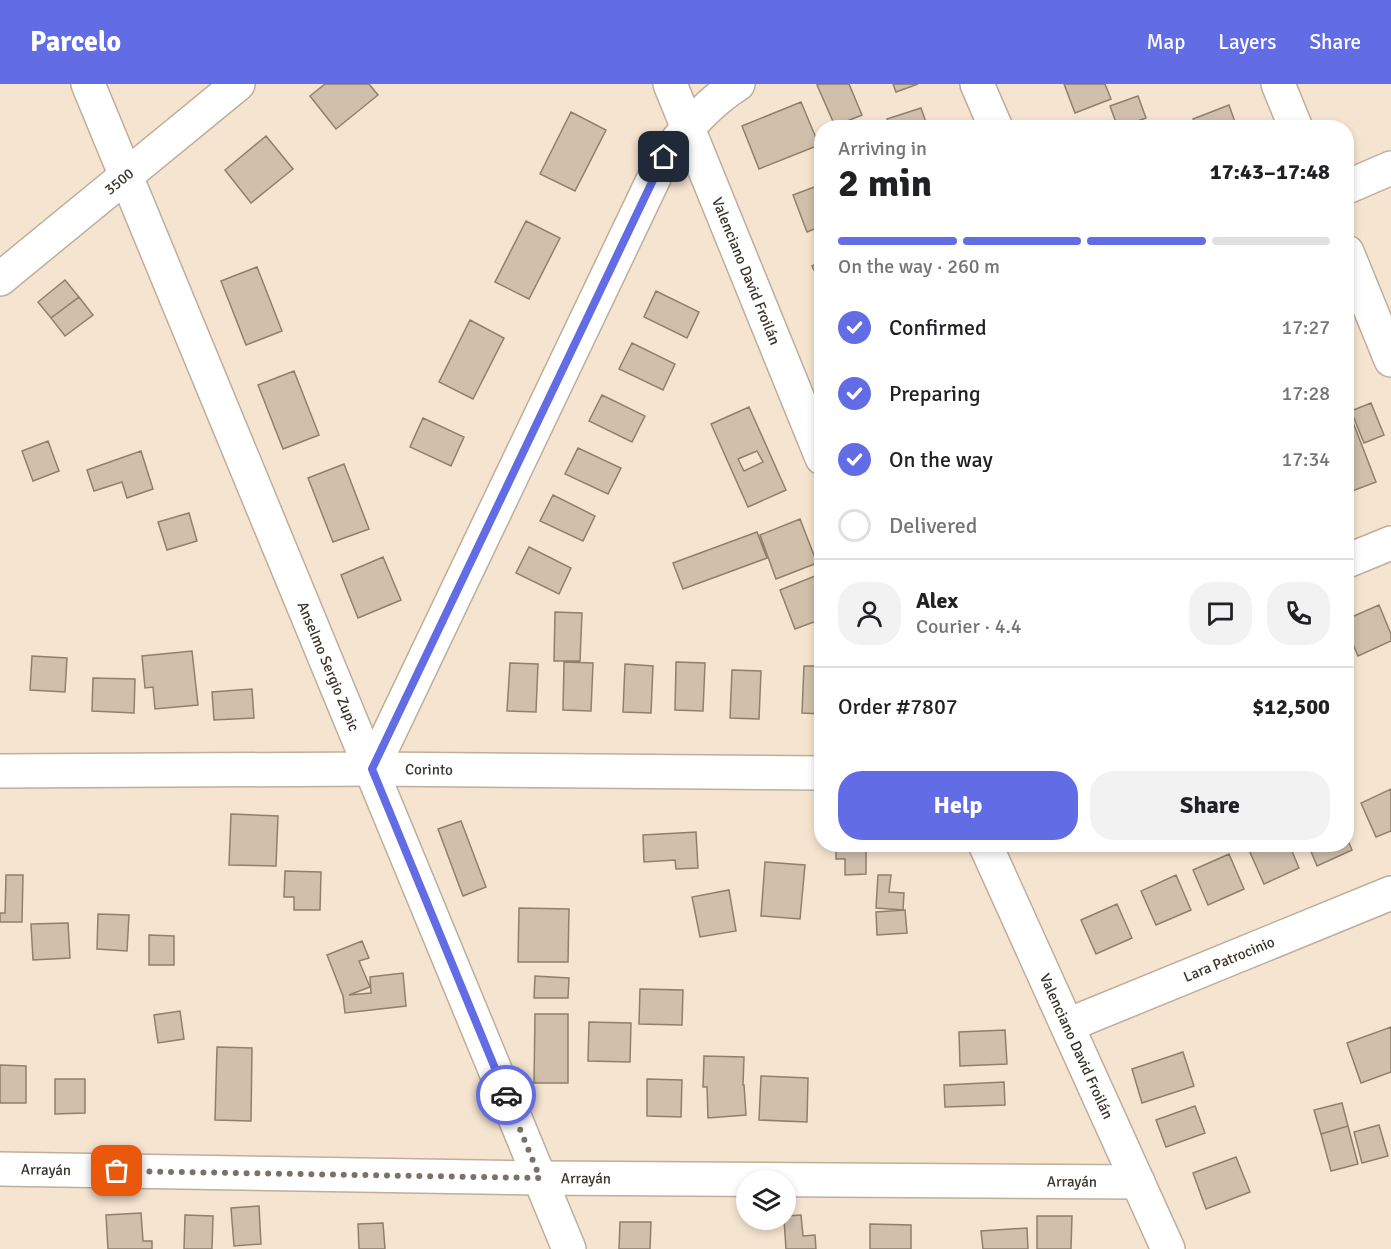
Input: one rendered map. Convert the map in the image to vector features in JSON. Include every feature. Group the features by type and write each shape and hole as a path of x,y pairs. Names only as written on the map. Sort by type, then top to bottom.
{"street":[{"name":"Anselmo Sergio Zupic","path":"88,84 569,1249"},
{"name":"3500","path":"0,279 238,84"},
{"name":"Valenciano David Froilán","path":"670,84 814,438"},
{"path":"372,769 664,157 687,127 738,84"},
{"path":"977,84 993,120"},
{"path":"1278,84 1293,120"},
{"path":"1354,184 1391,168"},
{"path":"1354,269 1391,360"},
{"path":"1354,558 1391,543"},
{"name":"Corinto","path":"0,771 372,769 814,773"},
{"name":"Valenciano David Froilán","path":"989,852 1168,1249"},
{"name":"Lara Patrocinio","path":"1068,1024 1391,893"},
{"name":"Arrayán","path":"0,1169 540,1178 1138,1182"}],"building":[{"path":"325,84 369,84 378,95 336,129 310,96"},
{"path":"849,84 862,115 850,120 832,120 817,85"},
{"path":"893,84 918,84 896,92"},
{"path":"1064,84 1105,84 1111,99 1075,113"},
{"path":"1138,96 1146,118 1115,120 1110,106"},
{"path":"801,102 814,133 814,147 759,169 742,126"},
{"path":"1229,105 1234,120 1193,120"},
{"path":"921,108 925,120 887,120"},
{"path":"571,112 606,130 575,191 540,174"},
{"path":"266,136 293,169 251,203 225,170"},
{"path":"814,187 814,229 807,232 793,195"},
{"path":"526,221 560,238 529,299 495,282"},
{"path":"257,267 282,331 246,345 221,281"},
{"path":"65,280 79,297 51,318 38,302"},
{"path":"656,291 699,312 687,338 644,317"},
{"path":"79,297 93,315 65,336 51,318"},
{"path":"470,320 504,338 473,399 439,382"},
{"path":"632,343 675,364 663,390 619,369"},
{"path":"294,371 319,435 283,449 258,385"},
{"path":"602,395 645,416 632,442 589,421"},
{"path":"1371,403 1384,435 1364,443 1354,418 1354,410"},
{"path":"749,407 786,490 748,507 711,424","holes":["757,451 763,462 744,471 738,459"]},
{"path":"423,418 464,437 451,466 410,447"},
{"path":"1354,425 1376,482 1354,490"},
{"path":"48,441 59,471 33,481 22,451"},
{"path":"578,448 621,468 608,494 565,474"},
{"path":"141,451 153,489 127,498 122,482 94,491 87,470"},
{"path":"344,464 369,529 333,542 308,478"},
{"path":"553,495 595,516 583,541 540,521"},
{"path":"189,513 197,541 167,550 158,522"},
{"path":"800,519 814,555 814,564 776,579 760,535"},
{"path":"757,532 767,558 683,589 673,563"},
{"path":"529,547 571,568 559,594 516,573"},
{"path":"383,557 401,600 358,618 341,575"},
{"path":"814,576 814,622 795,629 780,590"},
{"path":"1379,605 1391,634 1391,641 1358,656 1354,647 1354,616"},
{"path":"555,612 582,613 580,661 554,661"},
{"path":"192,651 198,705 155,709 153,687 145,688 142,656"},
{"path":"32,656 67,658 65,692 30,690"},
{"path":"564,662 593,663 591,711 563,710"},
{"path":"676,662 705,663 703,711 675,710"},
{"path":"510,663 538,664 536,712 507,711"},
{"path":"625,664 653,666 651,713 623,712"},
{"path":"804,666 814,666 814,714 802,713"},
{"path":"732,670 761,671 759,719 730,718"},
{"path":"93,678 135,679 134,713 92,711"},
{"path":"252,689 254,718 214,720 212,692"},
{"path":"1391,789 1391,831 1376,837 1361,803"},
{"path":"231,814 278,816 276,866 229,865"},
{"path":"461,821 486,887 463,896 438,829"},
{"path":"696,832 698,868 676,869 675,860 644,862 643,835"},
{"path":"836,852 866,852 866,874 845,875 845,859 836,859"},
{"path":"1250,852 1292,852 1299,868 1264,884"},
{"path":"1311,852 1348,852 1317,866"},
{"path":"1229,854 1244,889 1208,905 1193,870"},
{"path":"765,862 805,865 800,919 761,916"},
{"path":"285,871 321,872 320,910 294,910 294,897 284,897"},
{"path":"6,875 23,875 22,922 0,922 0,913 5,913"},
{"path":"878,875 891,875 889,892 904,893 903,910 876,908"},
{"path":"1176,875 1191,910 1156,925 1141,891"},
{"path":"729,890 736,931 700,937 692,897"},
{"path":"1117,904 1132,938 1096,954 1081,920"},
{"path":"519,908 569,909 568,962 518,962"},
{"path":"905,910 907,933 877,935 876,912"},
{"path":"98,914 129,915 127,951 97,949"},
{"path":"68,923 70,958 33,960 31,924"},
{"path":"149,935 174,936 174,965 149,965"},
{"path":"362,941 369,958 359,961 370,987 349,995 371,993 370,977 403,973 406,1006 345,1013 343,996 327,955"},
{"path":"535,976 569,978 568,998 534,998"},
{"path":"640,989 683,990 682,1025 639,1024"},
{"path":"180,1011 184,1039 158,1043 154,1015"},
{"path":"535,1014 568,1014 568,1083 534,1083"},
{"path":"589,1022 631,1023 630,1062 588,1061"},
{"path":"1391,1027 1391,1072 1361,1083 1347,1043"},
{"path":"1005,1030 1007,1064 960,1066 959,1032"},
{"path":"217,1047 252,1048 251,1121 215,1120"},
{"path":"1183,1052 1194,1086 1142,1103 1132,1069"},
{"path":"704,1056 744,1057 743,1085 746,1115 708,1118 707,1087 703,1087"},
{"path":"0,1065 26,1066 26,1103 0,1103"},
{"path":"761,1076 808,1078 807,1122 759,1120"},
{"path":"55,1079 85,1079 85,1113 55,1114"},
{"path":"647,1079 682,1080 681,1117 647,1116"},
{"path":"1004,1082 1005,1105 945,1107 944,1085"},
{"path":"1342,1103 1348,1126 1321,1134 1314,1110"},
{"path":"1195,1106 1205,1133 1166,1147 1156,1120"},
{"path":"1379,1125 1388,1156 1362,1163 1354,1132"},
{"path":"1348,1126 1358,1164 1331,1171 1321,1134"},
{"path":"1236,1157 1250,1192 1206,1209 1193,1173"},
{"path":"259,1206 261,1244 234,1246 231,1208"},
{"path":"141,1213 143,1241 152,1241 152,1249 108,1249 106,1215"},
{"path":"185,1215 213,1216 212,1249 184,1249"},
{"path":"796,1215 801,1215 803,1236 815,1235 816,1249 786,1249 785,1230 796,1230"},
{"path":"1037,1216 1072,1216 1071,1249 1037,1249"},
{"path":"620,1222 651,1222 650,1249 619,1249"},
{"path":"383,1223 385,1249 359,1249 358,1224"},
{"path":"870,1224 911,1225 911,1249 870,1249"},
{"path":"1027,1228 1028,1249 983,1249 981,1231"}],"way so far":[{"path":"117,1171 540,1178 506,1095"}],"route":[{"path":"506,1095 372,769 664,157"}]}
